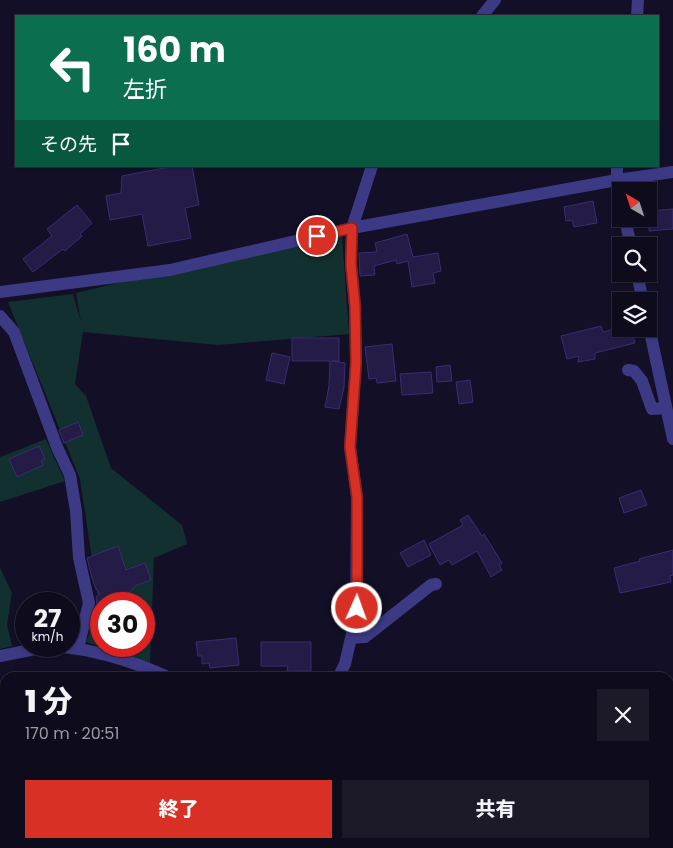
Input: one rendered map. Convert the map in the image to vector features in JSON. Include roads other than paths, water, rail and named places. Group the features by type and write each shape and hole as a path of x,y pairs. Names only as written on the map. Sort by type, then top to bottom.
{"street":[{"path":"483,15 495,0"},
{"path":"637,15 638,0"},
{"path":"341,672 356,616 358,566 357,497 350,447 356,363 355,306 351,264 352,228 372,167"},
{"path":"617,167 617,180"},
{"path":"0,292 170,270 352,228 617,180 673,172"},
{"path":"0,316 14,332 57,447 70,475 76,511 78,558 89,602 80,640"},
{"path":"651,337 673,439"},
{"path":"628,370 634,371 642,381 652,409 666,408"},
{"path":"351,638 365,638 431,585 436,584"},
{"path":"80,649 157,672"},
{"path":"0,656 15,653"},
{"path":"304,848 314,848"}]}
